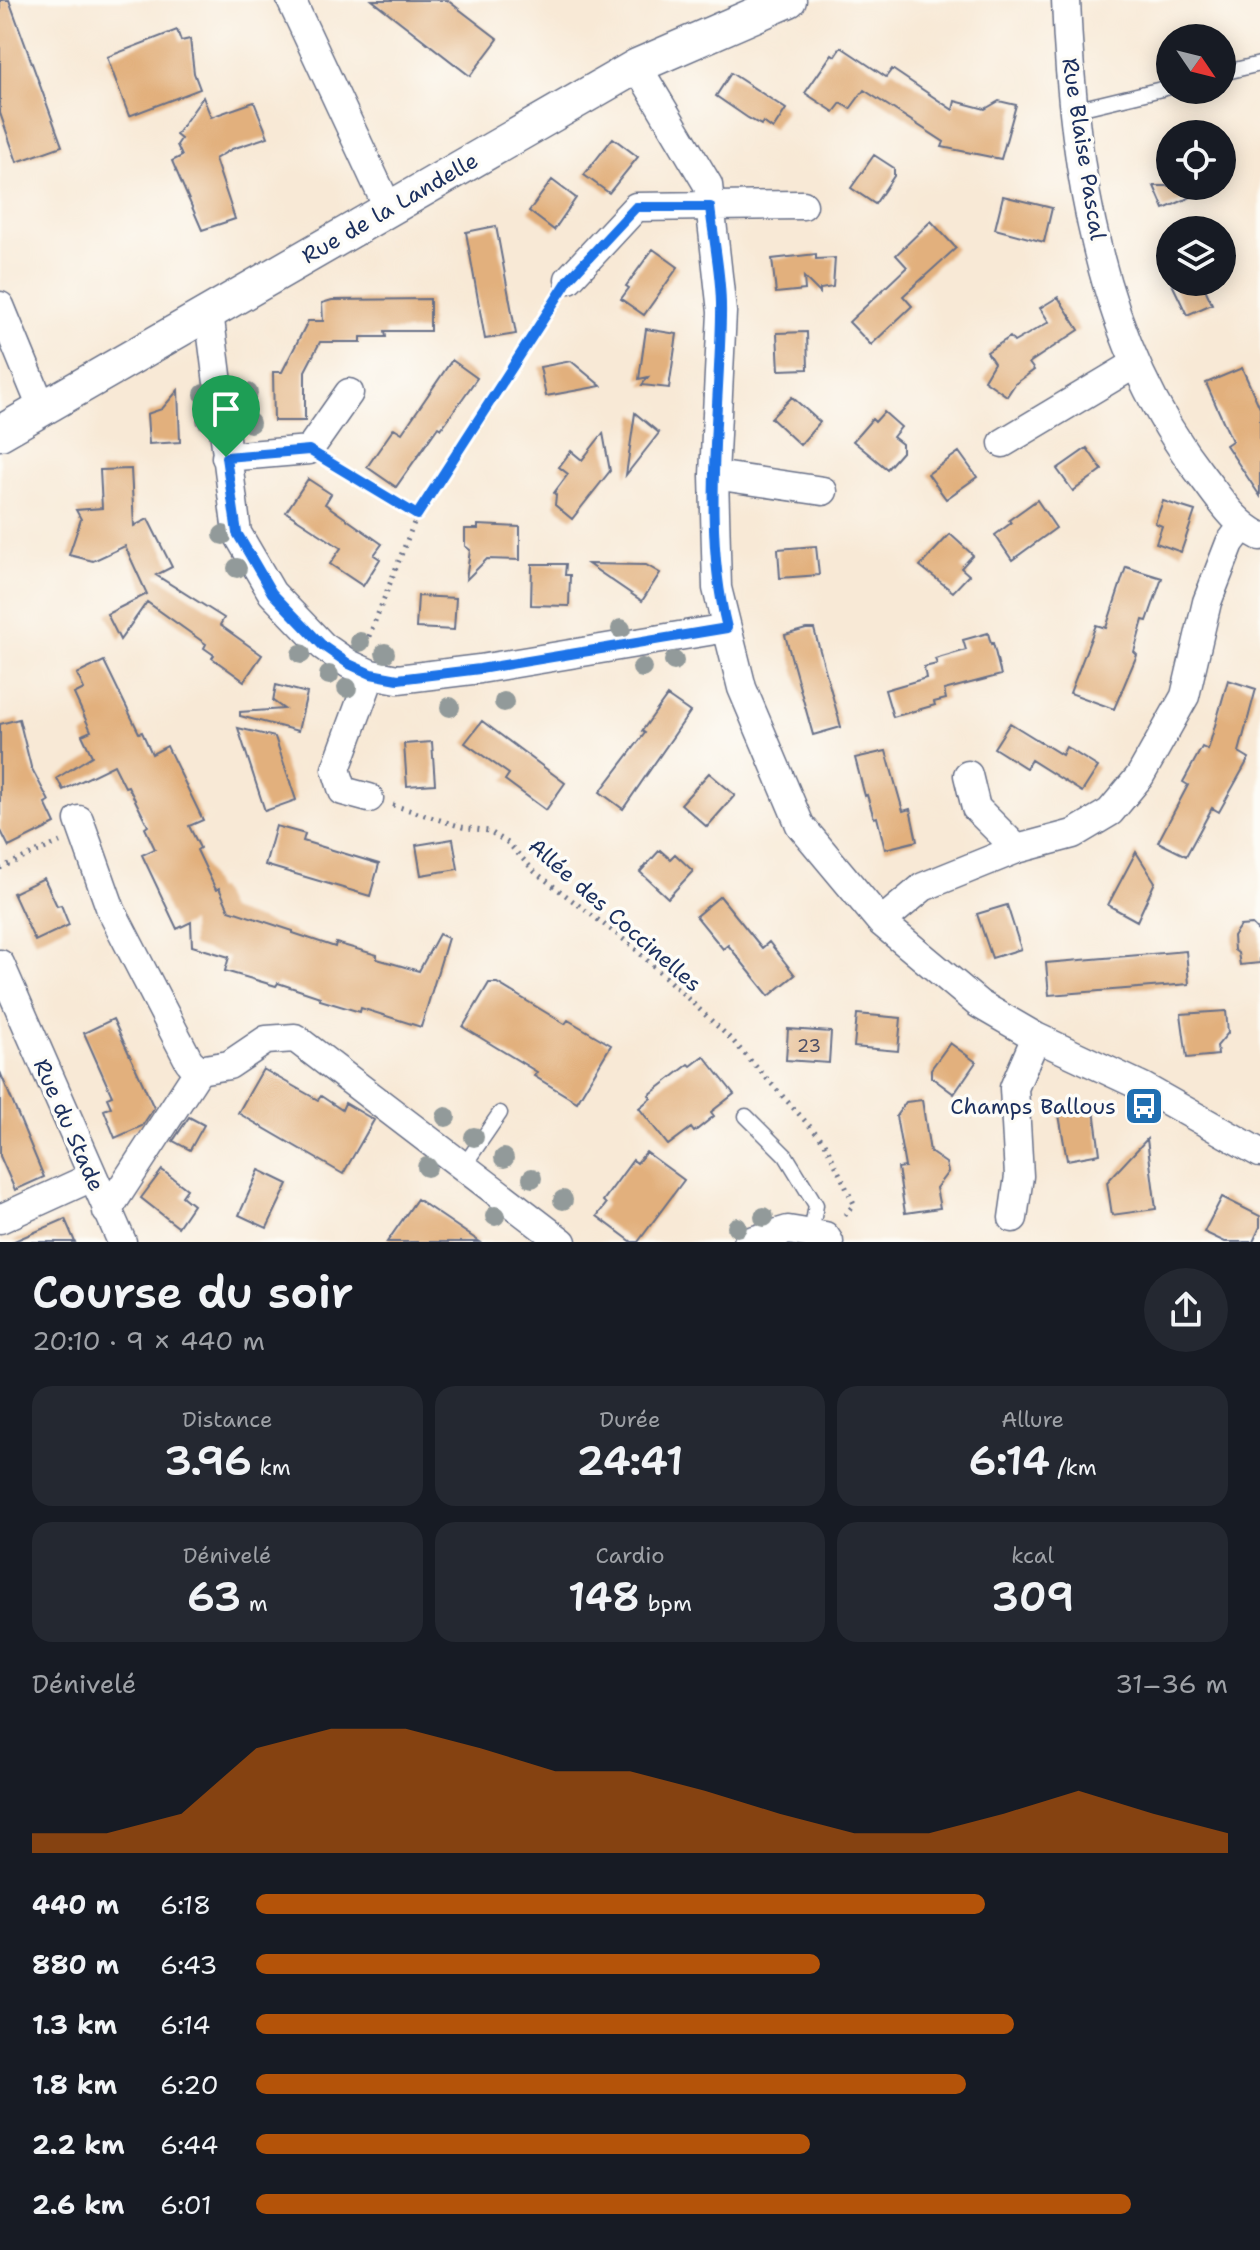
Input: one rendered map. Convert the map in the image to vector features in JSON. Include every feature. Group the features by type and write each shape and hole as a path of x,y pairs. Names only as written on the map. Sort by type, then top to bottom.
{"street":[{"path":"291,0 389,210"},
{"name":"Rue de la Landelle","path":"0,433 637,66 789,0"},
{"name":"Rue Blaise Pascal","path":"1066,0 1074,110 1085,187 1104,272 1135,364 1175,441 1251,531"},
{"path":"637,66 708,185 722,312 714,475 717,588 742,688 800,825 881,922 979,1004 1036,1037 1256,1144"},
{"path":"569,279 636,207 803,205"},
{"path":"0,306 42,408"},
{"path":"209,312 237,533 272,593 323,646 360,669 398,679 467,671 727,628"},
{"path":"1003,443 1135,364"},
{"path":"226,457 309,450 349,393"},
{"path":"714,475 823,491"},
{"path":"881,922 923,887 1017,849 1073,834 1110,812 1140,776 1185,696 1207,602 1230,543 1251,531"},
{"path":"360,669 336,769 343,791 369,798"},
{"path":"968,775 976,808 1017,849"},
{"path":"81,826 111,910 189,1061 199,1070"},
{"name":"Rue du Stade","path":"0,964 122,1242"},
{"path":"1013,1218 1019,1176 1014,1088 1036,1037"},
{"path":"107,1211 199,1070 229,1065 266,1040 295,1038 562,1242"},
{"path":"0,1219 92,1177"},
{"path":"748,1242 788,1230 822,1238"}],"lane":[{"path":"1236,70 1260,64"},
{"path":"1074,110 1156,90"},
{"path":"463,1167 500,1113"},
{"path":"746,1116 786,1156 816,1205 822,1238"}],"path":[{"path":"360,669 360,659 417,515 569,279"},
{"path":"309,450 417,515"},
{"name":"Allée des Coccinelles","path":"369,798 462,827 489,831 508,843 535,872 631,945 732,1040 825,1143 854,1204 822,1238"},
{"path":"0,868 81,826"}],"building":[{"path":"0,0 9,0 62,146 17,162 0,113"},
{"path":"372,0 447,0 498,39 470,76"},
{"path":"177,30 181,41 190,39 194,73 200,89 129,116 107,57"},
{"path":"841,47 886,77 892,69 953,110 955,101 985,109 999,101 1016,105 1001,159 942,147 944,142 864,90 850,109 841,103 834,112 805,93 832,54 835,56"},
{"path":"731,73 786,109 773,129 748,118 716,96"},
{"path":"203,97 211,117 254,102 268,137 232,149 215,159 235,219 202,230 172,161 182,156 177,145 181,139 176,135"},
{"path":"613,138 638,157 609,193 584,175"},
{"path":"874,155 894,168 894,176 875,204 851,188"},
{"path":"552,180 576,198 554,230 529,211"},
{"path":"1003,196 1052,208 1044,242 995,229"},
{"path":"1160,200 1184,200 1164,209"},
{"path":"931,221 956,248 903,296 912,306 871,345 849,322 907,267 896,255"},
{"path":"496,226 516,334 485,339 466,232"},
{"path":"653,249 678,267 644,315 621,299 629,288 626,286"},
{"path":"816,254 816,259 835,258 833,287 820,289 820,293 804,277 805,290 776,293 772,259"},
{"path":"1178,296 1208,296 1212,304 1187,315"},
{"path":"1058,297 1079,330 1029,363 1034,370 1015,384 1007,396 984,380 994,363 987,352 1010,337 1014,342 1049,322 1040,308"},
{"path":"430,299 430,331 385,331 386,337 361,337 361,342 320,342 305,371 305,421 274,421 273,372 282,372 308,321 323,321 322,303 332,300"},
{"path":"646,329 677,334 669,388 642,385 648,377 639,379"},
{"path":"807,332 808,369 779,370 777,333"},
{"path":"452,360 477,378 396,487 367,467 394,428 402,433"},
{"path":"571,361 601,386 546,396 540,367"},
{"path":"1242,368 1260,408 1260,496 1226,445 1232,441 1206,383"},
{"path":"178,390 180,442 149,444 147,414 162,409"},
{"path":"792,397 820,422 800,445 771,418"},
{"path":"884,412 901,427 893,437 902,444 902,452 887,469 853,441 872,419 875,422"},
{"path":"635,413 659,433 626,475"},
{"path":"603,433 610,471 572,519 555,505 554,493 568,474 559,467 571,451 582,460"},
{"path":"1087,448 1102,470 1073,491 1057,469"},
{"path":"959,452 977,477 946,499 928,474"},
{"path":"131,469 134,526 148,519 172,567 156,575 224,618 220,625 262,655 244,681 212,658 214,655 204,648 206,644 147,602 120,640 107,614 147,594 125,546 93,561 69,555 81,519 76,510 102,508 100,470"},
{"path":"308,479 331,494 325,504 382,544 374,555 380,559 363,586 330,564 341,548 286,512"},
{"path":"1037,500 1056,528 1012,560 995,535 1011,523 1009,520"},
{"path":"1163,501 1195,511 1181,552 1156,543 1162,526 1155,523"},
{"path":"478,525 520,527 520,560 487,559 466,580 470,550 465,546 465,529 478,529"},
{"path":"950,534 973,555 961,568 969,575 953,592 920,566"},
{"path":"816,546 819,575 780,578 778,549"},
{"path":"532,564 566,564 565,575 570,575 569,606 531,605"},
{"path":"588,564 646,565 660,573 642,601"},
{"path":"1126,567 1162,578 1147,621 1143,620 1134,652 1137,655 1114,709 1070,693 1096,625 1106,628"},
{"path":"418,596 456,598 454,630 416,628"},
{"path":"814,629 841,727 813,735 785,635"},
{"path":"988,633 1001,675 944,690 946,699 934,702 935,705 893,717 885,690 926,678 924,667 937,664 935,659 966,650 963,640"},
{"path":"104,661 152,754 167,746 203,820 189,826 200,848 197,850 229,910 335,947 336,943 419,971 439,934 448,938 421,1027 361,1008 360,1012 320,1000 320,997 278,983 276,986 225,971 229,957 192,946 191,922 177,929 142,855 155,849 145,828 148,826 114,765 63,790 57,778 92,756 82,735 91,731 74,694 84,689 77,674"},
{"path":"1228,680 1256,689 1239,752 1249,758 1219,812 1212,808 1186,856 1158,842 1188,785 1183,782 1202,747 1208,750"},
{"path":"276,685 307,693 298,731 240,716 240,712 284,709 273,701"},
{"path":"667,696 690,712 623,809 600,792 645,733 642,731"},
{"path":"19,719 31,767 49,801 45,803 55,824 9,847 0,829 0,724"},
{"path":"482,721 565,783 546,810 505,780 509,774 465,743"},
{"path":"1010,723 1062,755 1066,747 1098,767 1082,792 1031,760 1026,768 994,748"},
{"path":"238,728 275,737 296,800 265,811"},
{"path":"432,742 435,784 407,786 404,744"},
{"path":"886,751 903,811 910,809 917,841 885,849 877,817 874,818 865,796 855,758"},
{"path":"709,773 735,795 707,827 681,804"},
{"path":"276,826 305,834 303,841 379,864 370,896 265,865"},
{"path":"453,839 458,869 421,875 416,845"},
{"path":"660,850 670,859 675,854 693,871 668,898 640,872"},
{"path":"1136,852 1155,882 1137,921 1108,905"},
{"path":"44,878 69,925 35,941 13,893"},
{"path":"720,896 762,948 769,942 795,975 769,996 728,945 723,949 696,916"},
{"path":"1007,905 1021,949 992,958 977,914"},
{"path":"1252,925 1260,933 1260,963 1240,965 1233,936 1240,926"},
{"path":"1186,951 1189,984 1049,995 1046,963"},
{"path":"489,983 497,983 565,1024 568,1020 611,1045 577,1102 534,1076 537,1072 463,1027"},
{"path":"1226,1011 1228,1033 1217,1046 1218,1055 1187,1058 1181,1014"},
{"path":"857,1014 901,1018 898,1051 854,1047"},
{"path":"113,1019 154,1108 142,1126 115,1138 104,1110 111,1107 107,1098 112,1096 84,1033"},
{"path":"788,1029 831,1032 829,1063 786,1060"},
{"path":"950,1043 976,1062 954,1094 931,1077 931,1069"},
{"path":"704,1056 734,1094 711,1112 714,1116 694,1132 691,1128 668,1145 639,1108 651,1098 649,1095"},
{"path":"263,1069 318,1100 321,1096 342,1110 345,1103 374,1120 343,1174 238,1113"},
{"path":"0,1072 44,1177 15,1190 0,1156"},
{"path":"922,1100 930,1152 946,1163 948,1172 936,1188 940,1208 905,1213 898,1168 905,1167 896,1116 906,1102"},
{"path":"1094,1110 1100,1154 1067,1160 1059,1115"},
{"path":"189,1117 204,1125 190,1150 173,1141"},
{"path":"1147,1139 1156,1209 1112,1215 1107,1182"},
{"path":"646,1152 684,1180 638,1242 632,1242 597,1216 606,1204 603,1201 633,1160 637,1163"},
{"path":"162,1170 187,1189 182,1196 193,1205 178,1227 141,1198"},
{"path":"259,1170 288,1184 267,1228 239,1215"},
{"path":"1222,1197 1260,1216 1260,1227 1253,1242 1225,1242 1204,1232"},
{"path":"417,1199 480,1242 387,1242"},
{"path":"65,1219 75,1242 12,1242"}],"place":[{"name":"Champs Ballous","path":"1144,1106"}],"route":[{"path":"636,207 710,207 722,312 714,475 717,588 727,628 480,669 398,679 371,674 349,664 323,646 272,593 237,533 226,457 309,450 417,515 569,279 636,207"}]}
